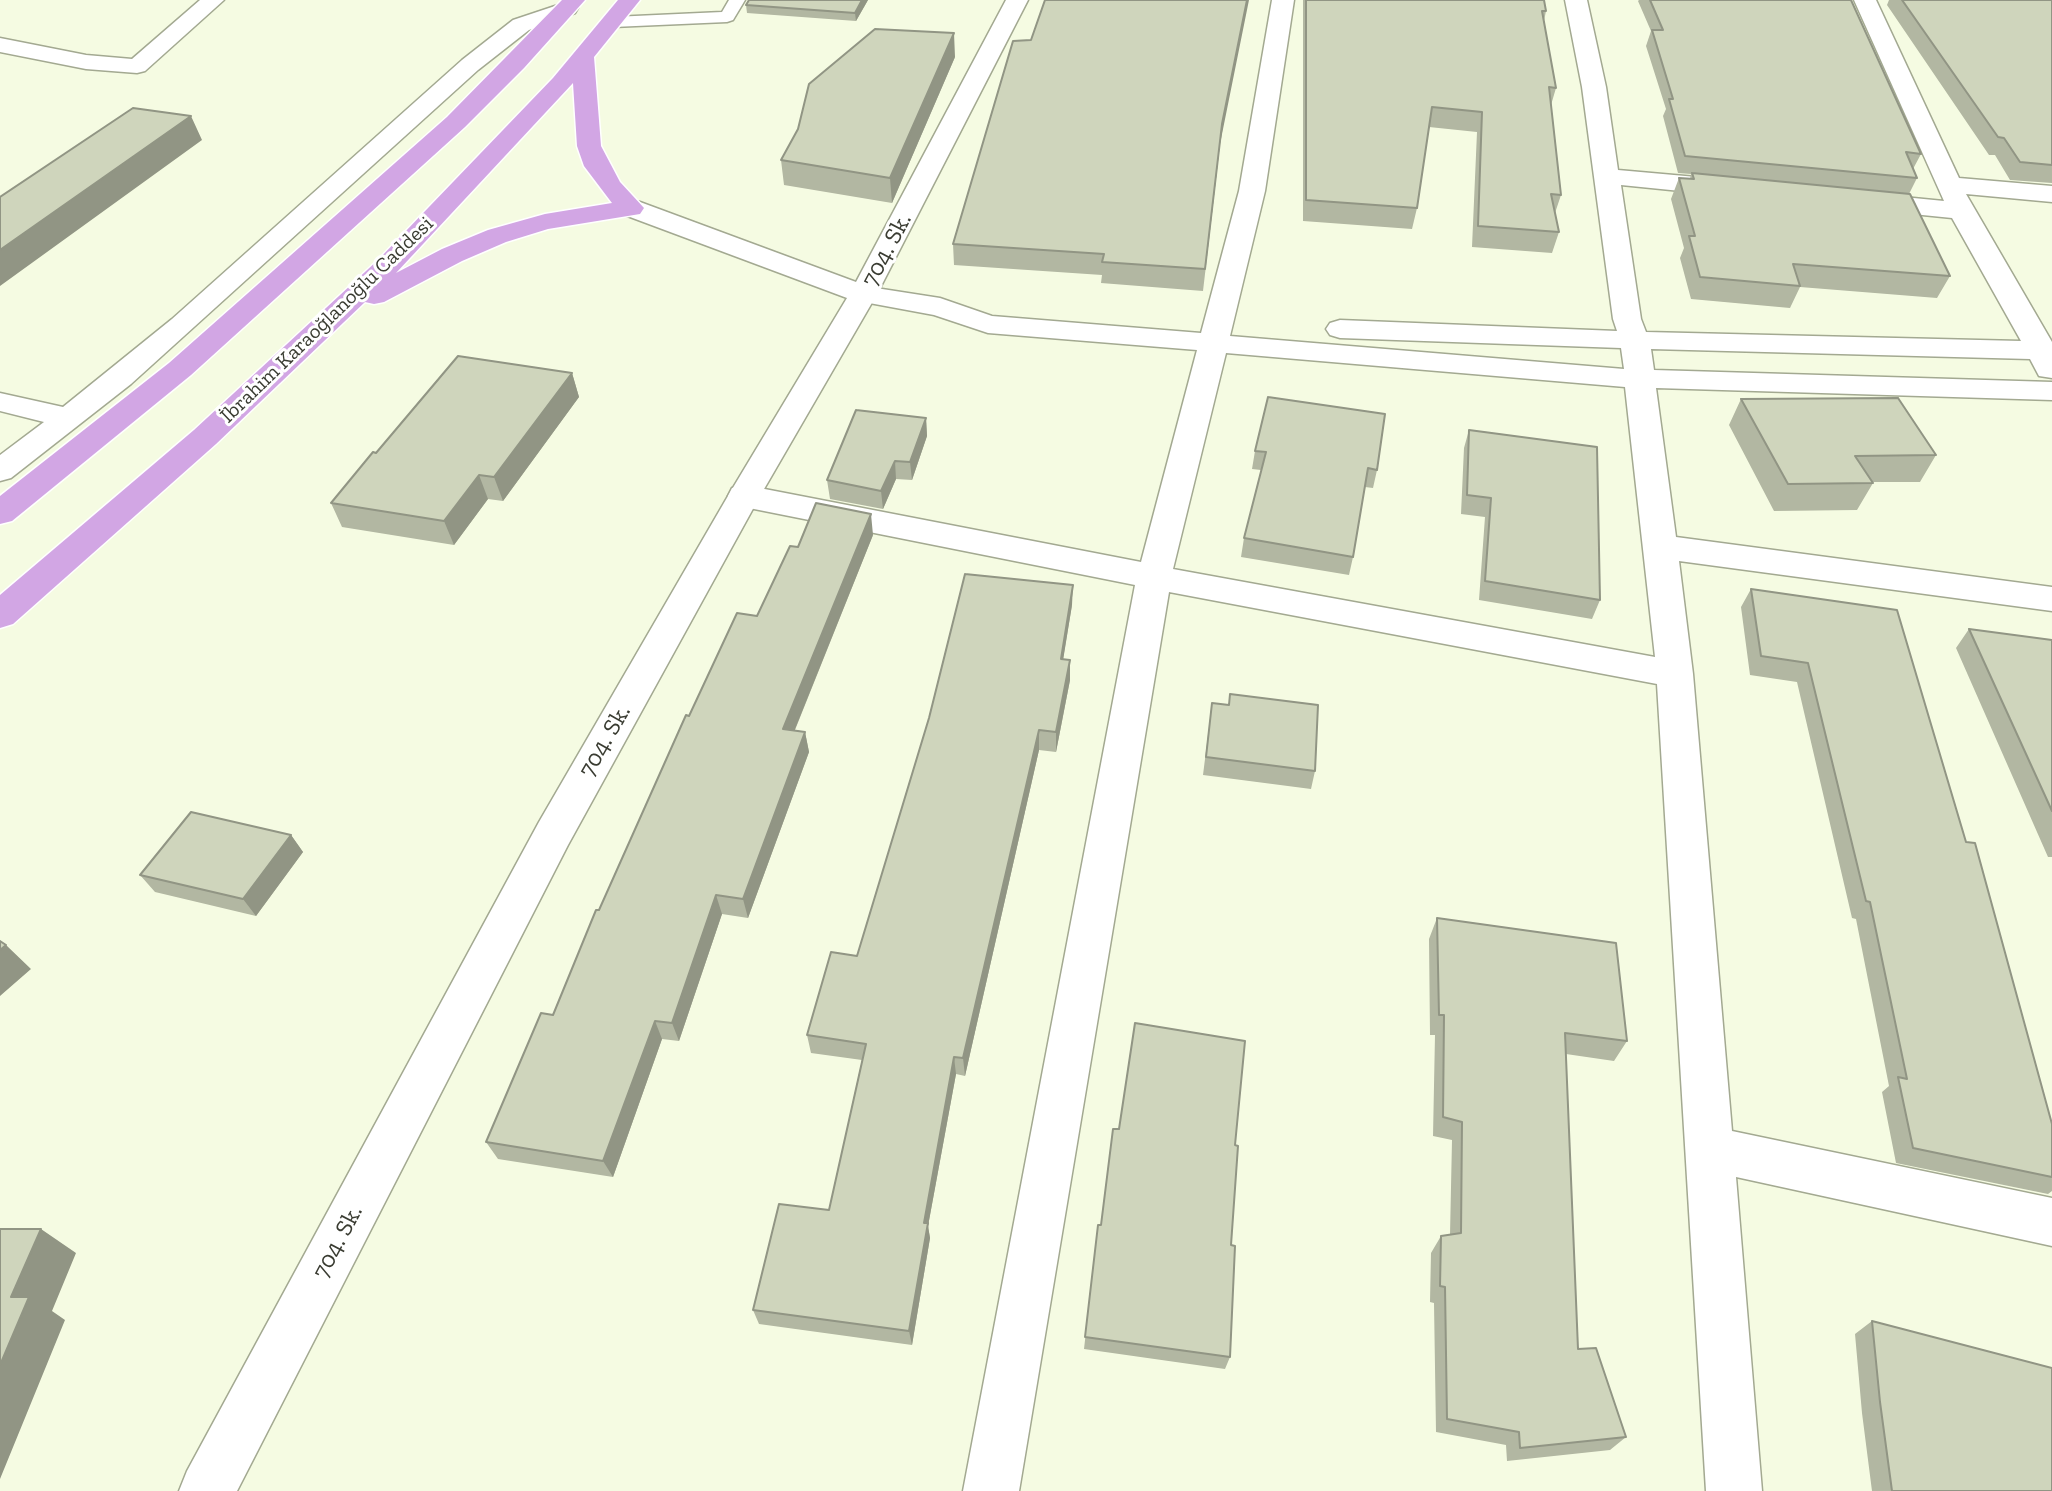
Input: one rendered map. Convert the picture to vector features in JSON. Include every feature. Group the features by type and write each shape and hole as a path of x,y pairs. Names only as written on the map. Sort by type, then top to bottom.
{"highway":[{"path":"0,513 190,360 456,122 516,63 570,4"},
{"name":"İbrahim Karaoğlanoğlu Caddesi","path":"0,615 205,437 389,265 483,168 621,11"},
{"path":"583,57 589,146 597,166 611,187 631,208"},
{"path":"334,316 452,255 497,236 545,222 631,208"}],"street":[{"path":"0,45 86,62 137,66 213,0"},
{"name":"704. Sk.","path":"207,1491 553,834 744,496 863,294 1017,0"},
{"path":"991,1491 1154,577 1252,191 1283,0"},
{"path":"1576,0 1594,87 1627,319 1635,340 1675,674 1734,1491"},
{"path":"1866,0 1962,211 2048,359"},
{"path":"0,471 120,378 203,307 470,65 521,25 570,4"},
{"path":"1606,176 1756,191"},
{"path":"1949,185 2052,194"},
{"path":"1839,199 1962,211"},
{"path":"631,208 863,294 940,307 988,324 1216,333 1635,340 2048,359"},
{"path":"1216,333 1640,379 2052,391"},
{"path":"0,402 68,418"},
{"path":"744,496 1154,577 1675,674"},
{"path":"1661,547 2052,598"},
{"path":"1710,1149 2052,1222"}],"lane":[{"path":"621,11 727,17 737,0"}],"building":[{"path":"749,0 862,0 855,13 746,5"},
{"path":"1045,0 1247,0 1222,124 1205,269 1102,262 1104,254 953,244 1013,41 1031,40"},
{"path":"1306,0 1544,0 1546,11 1542,11 1556,88 1549,87 1561,195 1551,194 1559,232 1478,226 1482,112 1432,107 1417,208 1306,200"},
{"path":"1650,0 1851,0 1921,154 1906,152 1917,178 1685,156 1669,99 1673,99 1652,30 1663,30"},
{"path":"1902,0 2052,0 2052,165 2020,162 2004,138 1998,137"},
{"path":"875,29 954,33 890,178 781,160 798,129 809,84"},
{"path":"133,108 191,116 0,250 0,197"},
{"path":"1692,173 1910,194 1950,276 1793,264 1800,286 1700,277 1689,236 1695,236 1679,178 1694,179"},
{"path":"458,356 572,373 494,477 479,475 444,521 331,503 373,452 376,453"},
{"path":"1268,397 1385,414 1377,470 1368,468 1353,557 1244,538 1266,452 1255,451"},
{"path":"1898,398 1936,455 1855,456 1873,483 1788,484 1741,399"},
{"path":"856,410 926,418 910,462 895,461 881,491 827,480"},
{"path":"1469,430 1597,447 1600,600 1485,581 1491,498 1467,495"},
{"path":"816,503 871,514 783,729 805,732 743,899 716,895 672,1023 655,1021 603,1161 486,1142 541,1013 553,1015 596,910 599,910 686,715 689,716 737,613 757,616 790,546 798,547"},
{"path":"965,574 1073,585 1061,659 1070,660 1056,732 1039,730 963,1058 954,1057 924,1223 928,1223 909,1331 753,1310 779,1204 829,1210 866,1044 807,1035 831,952 857,956 929,718"},
{"path":"1751,589 1897,610 1966,842 1975,843 2052,1124 2052,1177 1913,1148 1898,1077 1907,1079 1870,902 1866,901 1808,663 1761,656"},
{"path":"1969,629 2052,640 2052,811"},
{"path":"1230,694 1318,705 1315,771 1206,757 1212,703 1229,705"},
{"path":"191,812 291,835 243,899 140,875"},
{"path":"1437,918 1616,943 1627,1041 1565,1033 1578,1349 1596,1348 1626,1437 1520,1448 1519,1432 1447,1419 1445,1287 1440,1286 1441,1236 1461,1233 1462,1122 1443,1117 1444,1015 1439,1015"},
{"path":"1135,1023 1245,1041 1235,1145 1238,1146 1231,1245 1235,1246 1230,1357 1085,1337 1113,1129 1119,1129"},
{"path":"0,1229 41,1229 11,1297 29,1297 0,1365"},
{"path":"1872,1321 2052,1368 2052,1491 1892,1491"}]}
